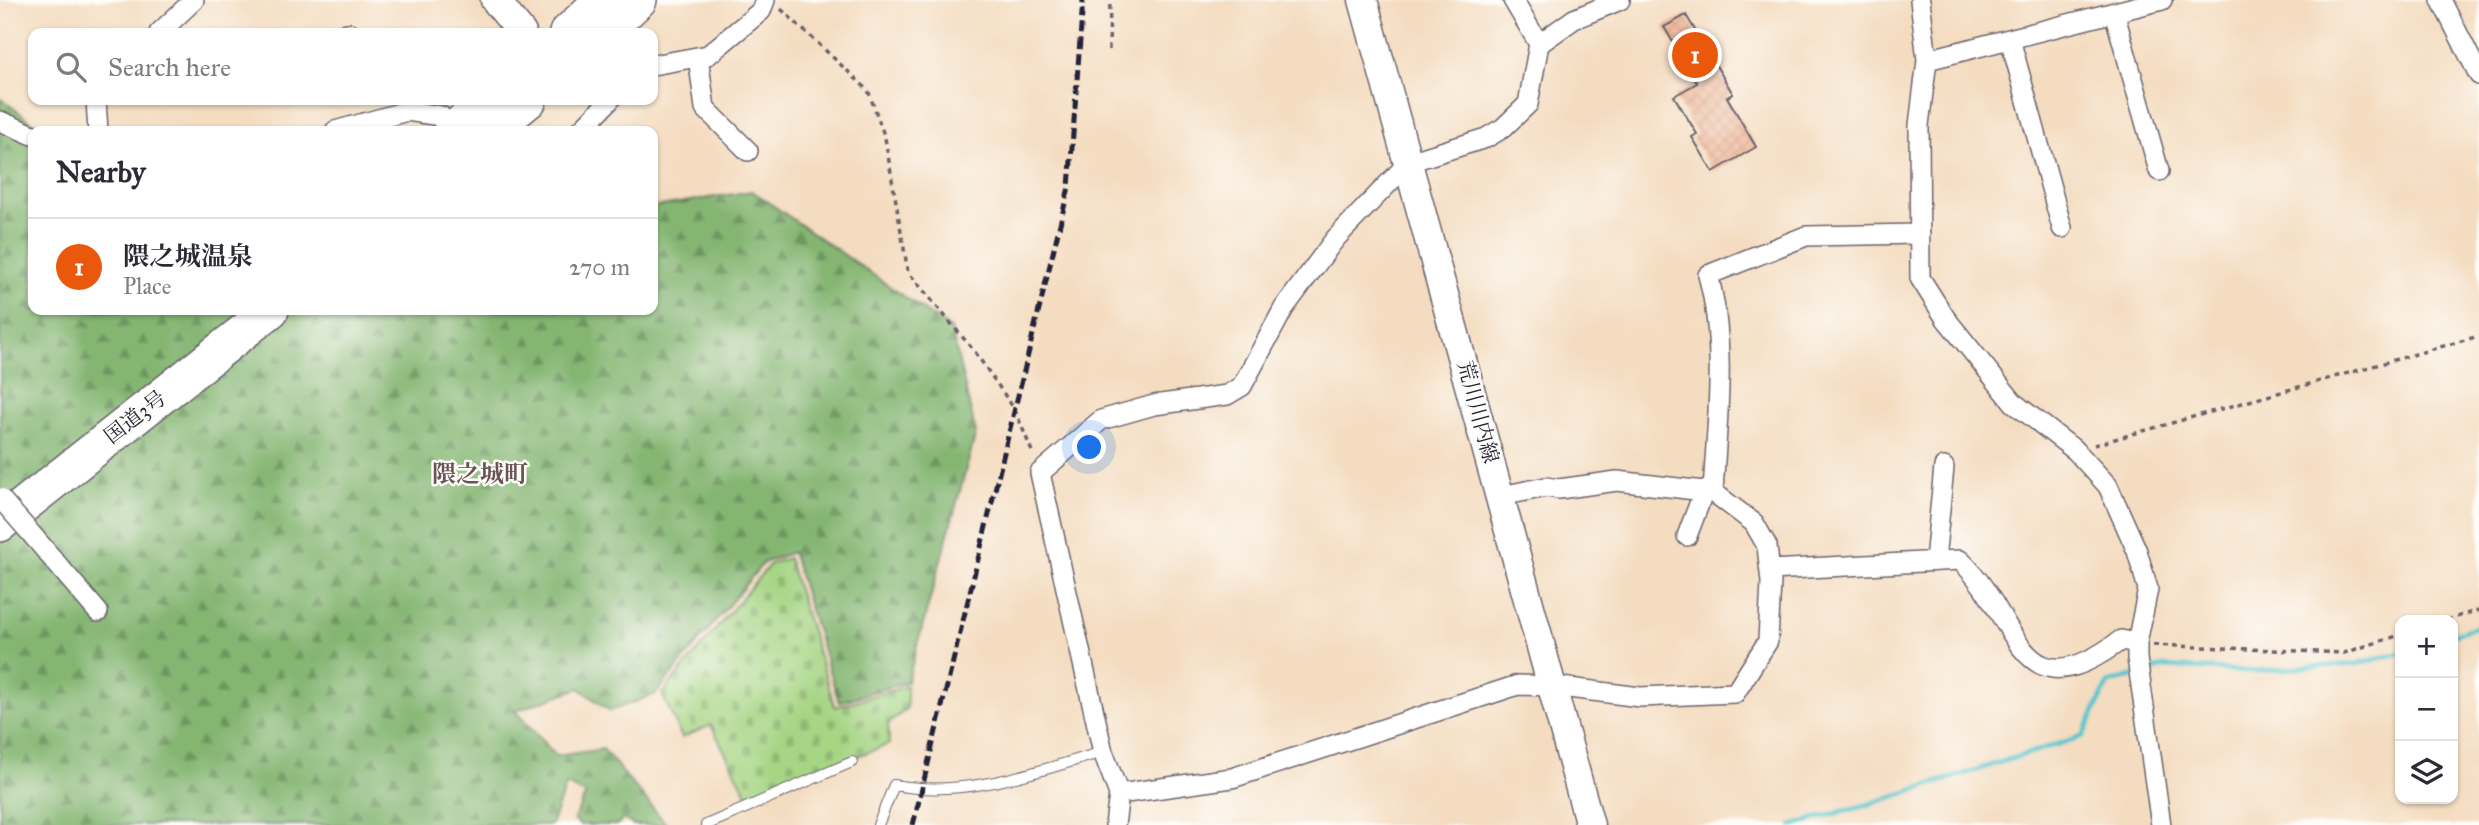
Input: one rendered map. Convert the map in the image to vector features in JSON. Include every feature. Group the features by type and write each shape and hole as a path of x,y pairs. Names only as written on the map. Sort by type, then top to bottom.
{"highway":[{"path":"572,28 602,0"},
{"path":"609,28 639,0"},
{"path":"446,123 480,105"},
{"path":"497,126 523,105"},
{"name":"国道3号","path":"0,498 226,315"},
{"name":"国道3号","path":"0,524 265,315"}],"main road":[{"path":"495,0 518,28"},
{"name":"荒川川内線","path":"1363,0 1590,825"}],"street":[{"path":"164,28 194,0"},
{"path":"1115,825 1119,794 1103,752 1040,472 1101,420 1154,405 1227,395 1242,386 1291,298 1335,239 1409,162 1486,138 1503,128 1528,104 1539,44 1513,0"},
{"path":"1539,44 1574,19 1620,0"},
{"path":"1927,60 2162,0"},
{"path":"2441,0 2479,75"},
{"path":"658,64 708,55 761,11 765,2"},
{"path":"1914,2 1927,60 1919,125 1920,278 1946,319 2014,403 2076,451 2108,486 2137,551 2148,589 2139,661 2161,825"},
{"path":"2114,12 2159,171"},
{"path":"2010,38 2062,228"},
{"path":"698,57 705,108 748,151"},
{"path":"96,105 98,126"},
{"path":"375,120 379,105"},
{"path":"585,126 605,105"},
{"path":"353,126 407,111 446,123"},
{"path":"0,121 28,133"},
{"path":"1687,536 1709,492 1719,396 1718,310 1708,275 1807,236 1920,234"},
{"path":"1935,561 1944,467"},
{"path":"1119,794 1232,778 1518,685 1553,686 1640,697 1735,693 1768,641 1770,570 1767,546 1754,523 1709,492 1617,481 1559,489 1546,487 1501,496"},
{"path":"0,498 98,612"},
{"path":"1770,570 1960,560 1979,578 2019,645 2038,665 2068,670 2094,660 2121,640 2139,661"}],"lane":[{"path":"878,825 894,785 921,791 986,786 1103,752"},
{"path":"706,825 852,762"}],"path":[{"path":"1109,50 1110,0"},
{"path":"765,2 783,10 867,90 886,138 908,272 975,352 1015,410 1040,472"},
{"path":"2076,451 2479,336"},
{"path":"2458,617 2479,610"},
{"path":"2139,661 2344,653 2395,637"}],"green space":[{"path":"0,98 37,126 28,126 28,315 658,315 658,206 752,191 951,329 976,433 907,682 839,702 792,552 763,563 656,694 610,711 579,688 515,711 556,756 603,749 667,825 633,825 624,819 616,825 580,825 574,820 586,794 566,785 551,825 0,825"},
{"path":"788,558 835,707 907,686 907,708 888,724 889,744 749,798 711,725 682,738 662,694 770,564"}],"building":[{"path":"1686,15 1733,94 1727,97 1756,147 1713,172 1692,137 1697,134 1674,96 1697,83 1664,27"}],"waterway":[{"path":"2458,633 2479,625"},
{"path":"1792,825 1863,806 2083,736 2108,683 2164,667 2254,671 2356,664 2395,654"}],"railway":[{"path":"913,825 1069,187 1083,0"}],"place":[{"name":"隈之城温泉","path":"1695,55"}],"district":[{"name":"隈之城町","path":"480,474"}]}
